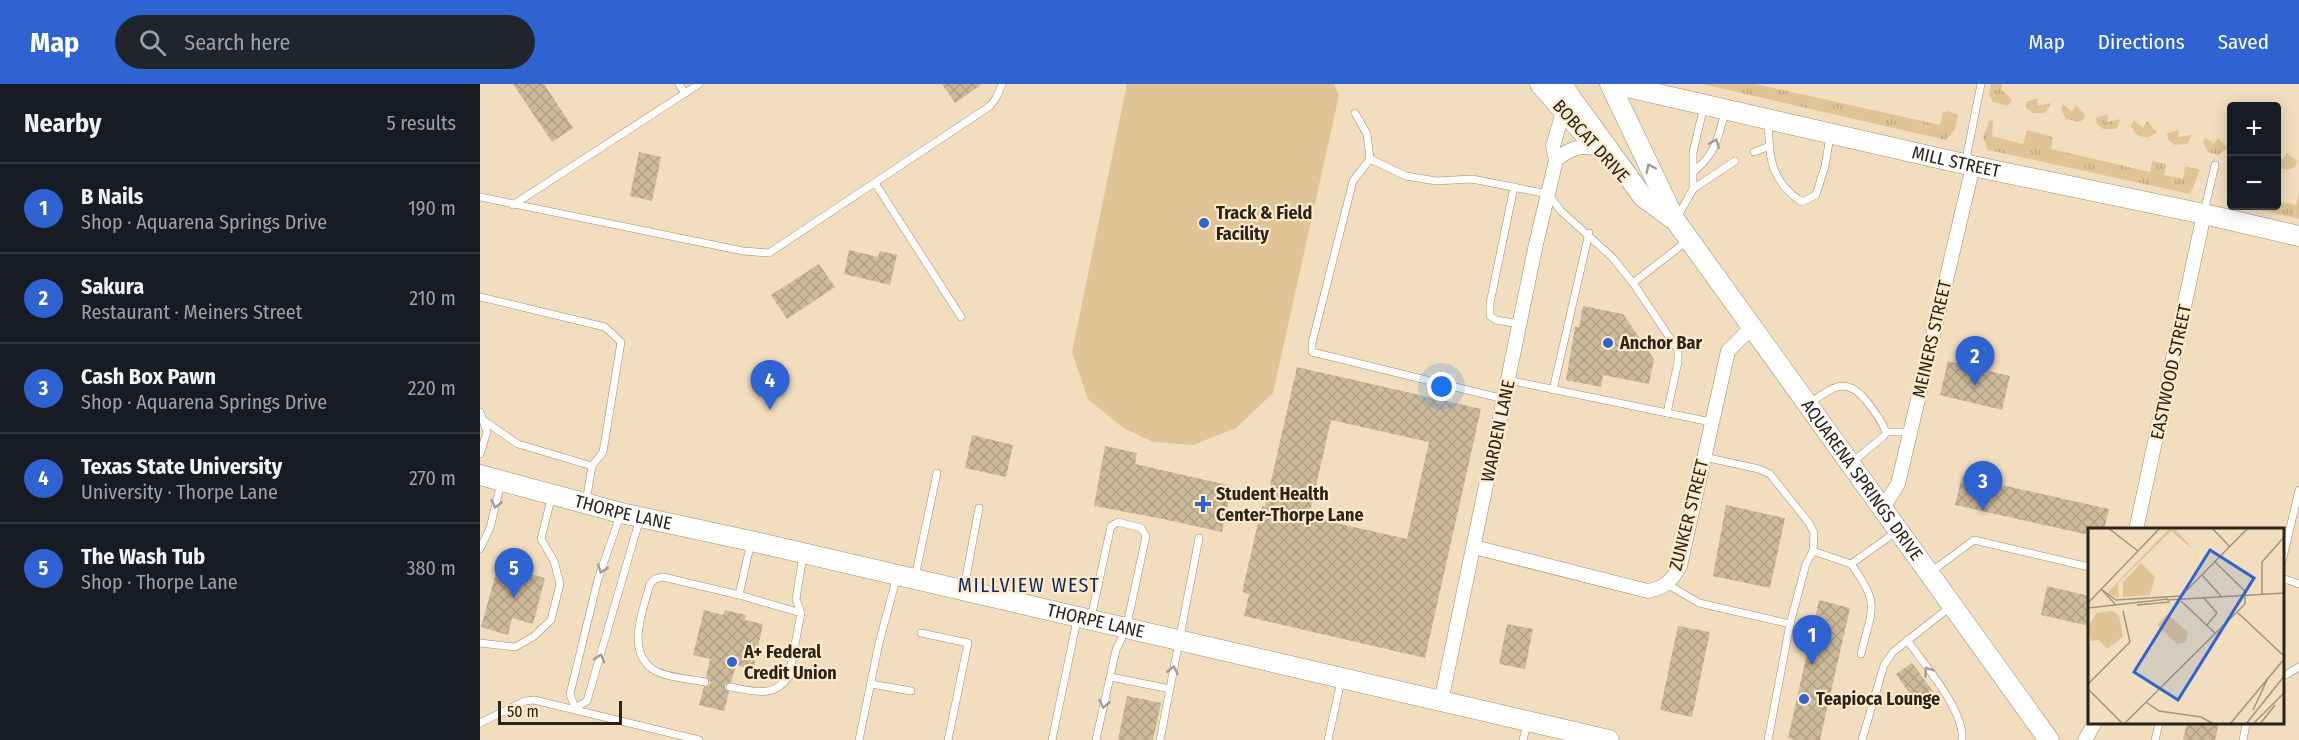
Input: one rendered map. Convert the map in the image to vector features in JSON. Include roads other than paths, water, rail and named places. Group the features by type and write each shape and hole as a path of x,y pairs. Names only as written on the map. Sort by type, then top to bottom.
{"street":[{"name":"BOBCAT DRIVE","path":"1540,84 1563,112 1643,197"},
{"name":"AQUARENA SPRINGS DRIVE","path":"1561,84 1643,197 1675,220"},
{"name":"AQUARENA SPRINGS DRIVE","path":"1612,84 1675,220 2049,740"},
{"name":"MILL STREET","path":"1612,84 1969,165 2299,236"},
{"name":"WARDEN LANE","path":"1441,702 1556,160 1553,146 1563,112"},
{"path":"1556,160 1580,146 1598,149"},
{"name":"MEINERS STREET","path":"1883,508 1898,484 1969,165"},
{"name":"EASTWOOD STREET","path":"2136,528 2204,214"},
{"name":"ZUNKER STREET","path":"1474,547 1648,591 1667,584 1680,566 1728,351 1752,327"},
{"name":"THORPE LANE","path":"480,475 621,513 751,541 1441,702 1525,731 1609,740"},
{"path":"2085,740 2093,725"}],"lane":[{"path":"679,84 685,93"},
{"path":"513,205 699,84"},
{"path":"480,197 743,251 769,253 990,106 1002,84"},
{"path":"1969,165 1981,84"},
{"path":"1693,189 1692,152 1705,105"},
{"path":"1694,171 1705,162 1716,146 1726,109"},
{"path":"1355,113 1368,134 1370,159 1353,181 1312,343 1312,352 1504,399"},
{"path":"1768,119 1770,159 1787,192 1802,202 1816,195 1825,166 1830,133"},
{"path":"1754,152 1770,146"},
{"path":"1370,159 1406,176 1436,182 1472,179 1548,194 1561,211 1612,257 1633,283 1678,350 1678,362 1667,413"},
{"path":"1675,220 1693,189 1735,161"},
{"path":"2204,214 2215,165"},
{"path":"875,183 961,317"},
{"path":"1514,187 1490,303 1490,316 1496,320 1520,324"},
{"path":"1553,390 1589,234"},
{"path":"1633,283 1689,240"},
{"path":"480,297 605,327 621,342 603,452 592,466 586,502"},
{"path":"1508,380 1711,422"},
{"path":"1808,405 1835,387 1852,387 1865,399 1886,432"},
{"path":"480,412 487,432 480,454"},
{"path":"483,420 518,444 592,466"},
{"path":"1886,432 1910,432"},
{"path":"1850,463 1879,442 1886,432"},
{"path":"1704,457 1770,474 1809,523 1814,533 1813,551 1806,564 1790,624 1768,740"},
{"path":"860,740 871,684 937,473"},
{"path":"480,549 490,528 501,481"},
{"path":"2284,558 2299,490"},
{"path":"480,643 515,647 533,637 551,620 560,584 554,561 541,539 552,495"},
{"path":"963,591 979,508"},
{"path":"575,708 570,694 591,606 621,513"},
{"path":"575,708 587,701 641,517"},
{"path":"1052,740 1111,526 1118,522 1141,528 1146,536 1126,629 1116,650 1096,740"},
{"path":"1851,564 1898,531"},
{"path":"1160,740 1199,538"},
{"path":"1929,573 1974,540 2088,567"},
{"path":"739,595 751,541"},
{"path":"1813,551 1851,564 1871,594 1873,606 1861,654"},
{"path":"730,687 767,693 784,684 789,676 801,613 796,599 803,554"},
{"path":"705,682 661,673 651,668 640,654 638,629 650,584 655,579 663,577 801,613"},
{"path":"2284,578 2299,584"},
{"path":"1667,584 1699,603 1790,624"},
{"path":"1863,740 1884,665 1893,652 1952,606"},
{"path":"921,633 968,643 948,740"},
{"path":"1907,640 1955,709 1963,729 1962,740"},
{"path":"2284,676 2299,667"},
{"path":"1111,676 1170,689"},
{"path":"1328,740 1342,679"},
{"path":"871,684 911,691"},
{"path":"480,723 525,701 534,700 575,708 699,740"},
{"path":"2155,740 2159,725"},
{"path":"2243,740 2246,725"}],"place":[{"name":"Track & Field Facility","path":"1204,223"},
{"name":"Anchor Bar","path":"1608,343"},
{"name":"Sakura","path":"1975,386"},
{"name":"Texas State University","path":"770,410"},
{"name":"Student Health Center-Thorpe Lane","path":"1203,504"},
{"name":"Cash Box Pawn","path":"1983,511"},
{"name":"The Wash Tub","path":"514,598"},
{"name":"A+ Federal Credit Union","path":"732,662"},
{"name":"B Nails","path":"1812,665"},
{"name":"Teapioca Lounge","path":"1804,699"}],"district":[{"name":"MILLVIEW WEST","path":"1029,585"}]}
